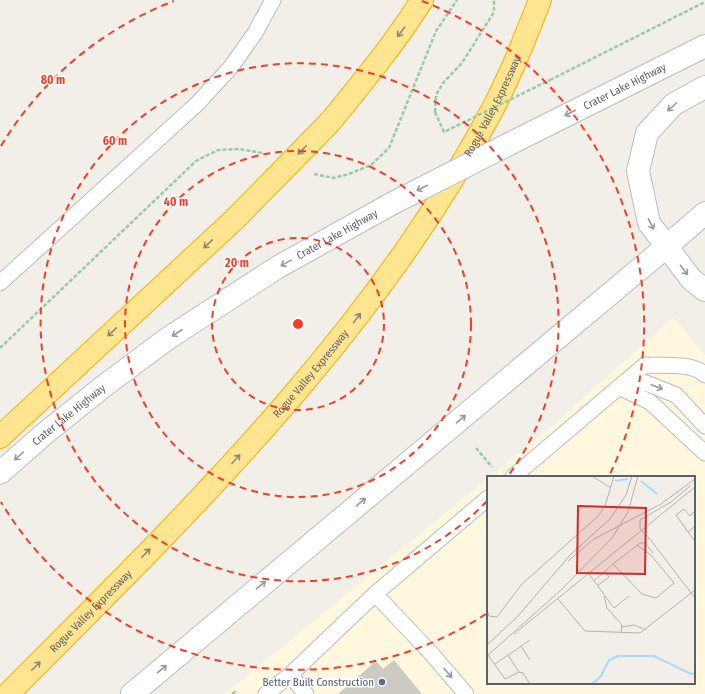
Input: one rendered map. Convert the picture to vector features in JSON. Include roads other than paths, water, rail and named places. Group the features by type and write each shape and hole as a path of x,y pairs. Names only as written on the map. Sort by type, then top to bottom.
{"highway":[{"path":"0,437 236,218 330,122 408,23 422,0"},
{"name":"Rogue Valley Expressway","path":"8,694 209,489 282,408 351,326 412,243 458,171 491,112 519,51 540,0"}],"main road":[{"name":"Crater Lake Highway","path":"0,474 55,425 167,339 278,267 393,203 705,46"},
{"path":"705,87 674,104 647,133 638,171 649,223 691,279 705,290"},
{"path":"132,694 705,213"}],"lane":[{"path":"0,283 197,104 239,56 255,33 273,0"},
{"path":"515,476 645,365 686,366 702,371 705,375"},
{"path":"619,388 646,383 676,395 705,426"},
{"path":"619,388 650,402 705,453"},
{"path":"266,694 290,675 375,594 487,499"},
{"path":"375,594 430,652 466,694"},
{"path":"290,675 306,694"}],"place":[{"name":"Better Built Construction","path":"382,682"}]}
